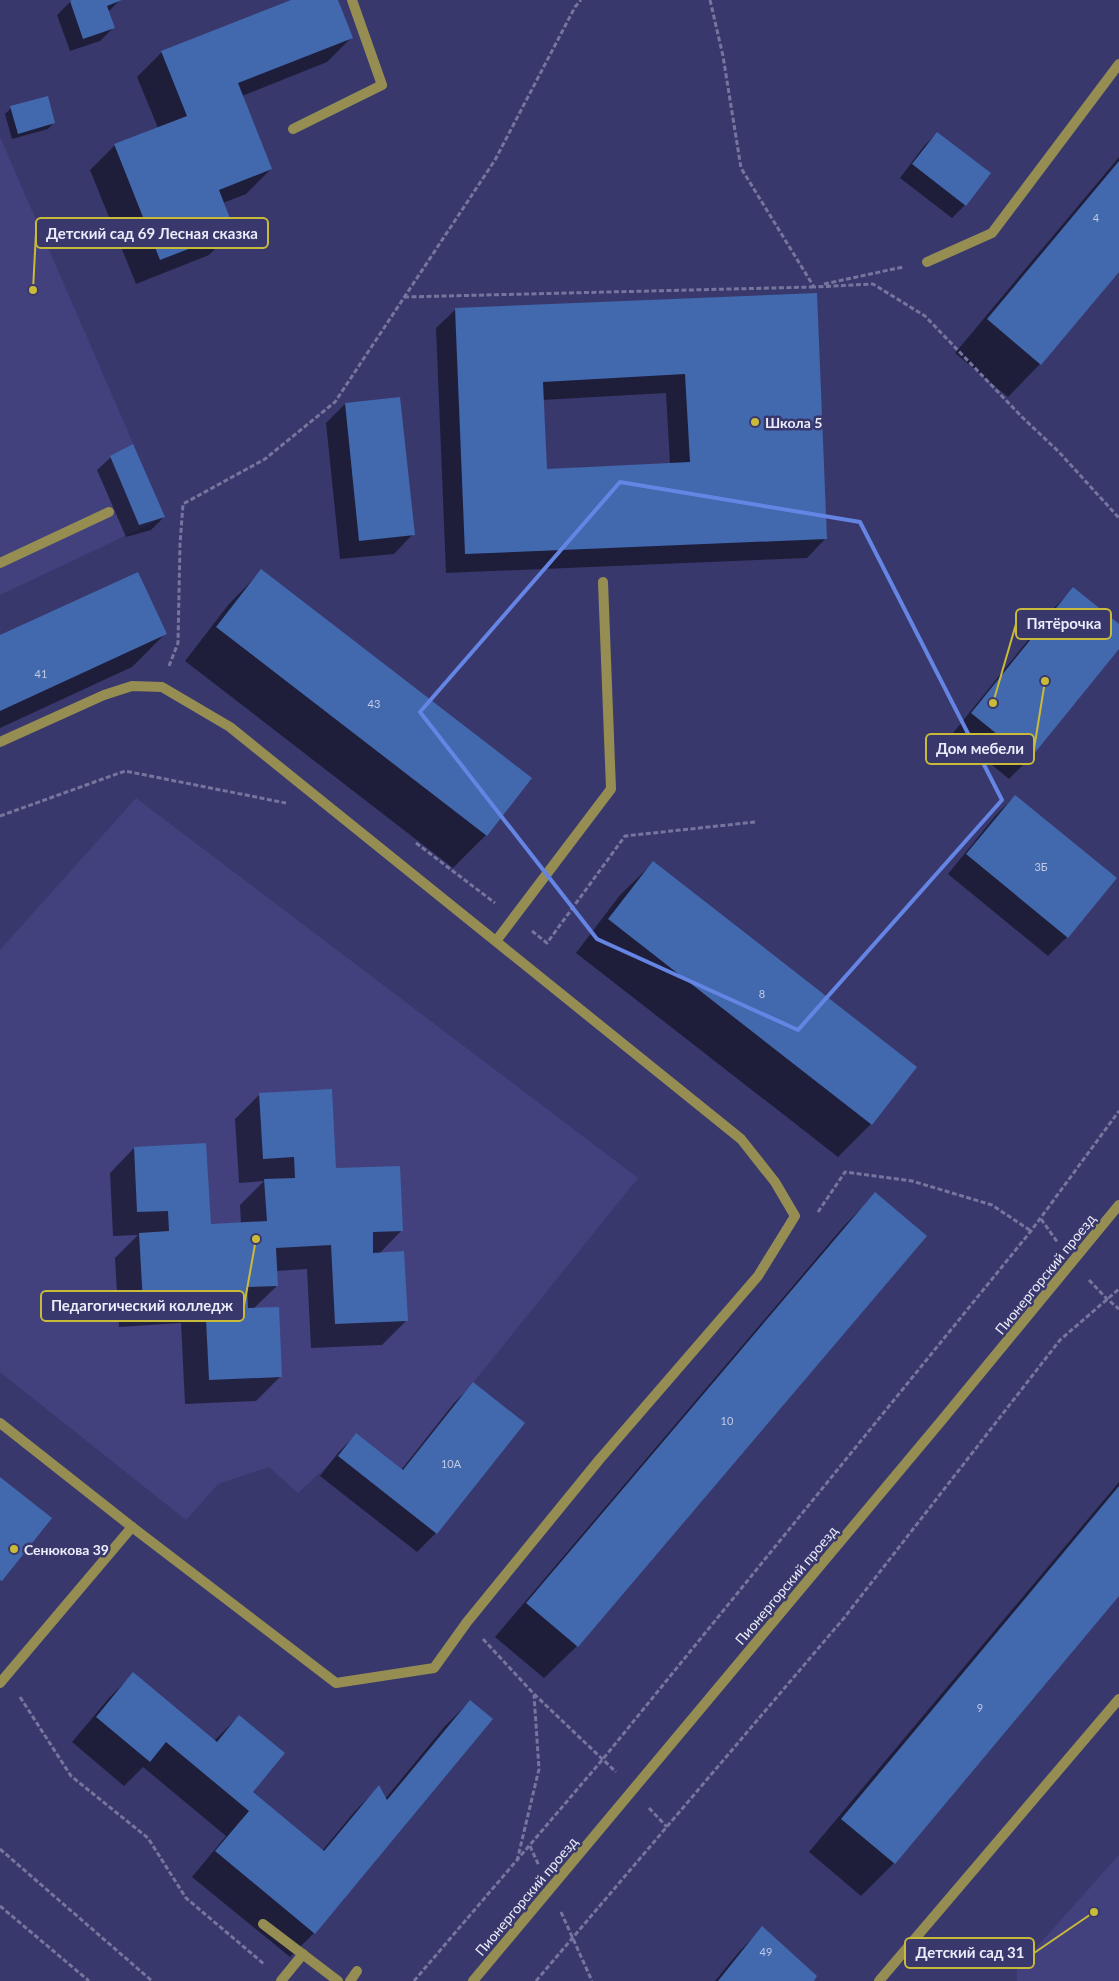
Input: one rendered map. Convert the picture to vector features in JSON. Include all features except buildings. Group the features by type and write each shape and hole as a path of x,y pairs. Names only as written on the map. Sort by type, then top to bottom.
{"street":[{"path":"293,130 382,85 352,0"},
{"path":"927,262 992,233 1119,64"},
{"path":"0,563 109,512"},
{"path":"496,941 611,790 603,582"},
{"path":"0,742 104,695 132,686 162,686 230,727 741,1139 775,1182 795,1216 758,1276 599,1460 467,1622 434,1668 336,1683 0,1423"},
{"name":"Пионергорский проезд","path":"472,1981 1119,1206"},
{"path":"3,1680 132,1527"},
{"path":"879,1981 1119,1699"},
{"path":"262,1924 338,1981"},
{"path":"281,1980 303,1954"},
{"path":"350,1981 357,1971"}],"path":[{"path":"162,686 178,642 182,504 265,459 334,402 495,160 580,0"},
{"path":"710,0 723,56 741,168 814,287"},
{"path":"814,287 927,262"},
{"path":"404,298 873,284 925,316 1059,452 1119,518"},
{"path":"414,1981 603,1758 1031,1231 1119,1111"},
{"path":"813,1220 845,1172 912,1181 992,1205 1031,1231"},
{"path":"536,1981 844,1618 1060,1340 1119,1289"},
{"path":"467,1622 534,1694 603,1758 667,1826"},
{"path":"3,1680 71,1776 148,1838 186,1898 281,1980"},
{"path":"516,1861 539,1769 534,1694"},
{"path":"0,1848 152,1981"},
{"path":"0,1906 89,1981"}],"highlighted area":[{"path":"620,482 860,522 1002,800 798,1030 597,939 420,712"}],"shaded area":[{"path":"0,137 165,517 0,595"},
{"path":"136,798 638,1178 403,1470 356,1433 338,1456 298,1493 269,1467 218,1484 186,1520 0,1372 0,950"},
{"path":"1119,1855 1119,1981 1017,1981 1017,1969"}],"place":[{"name":"Детский сад 69 Лесная сказка","path":"33,290"},
{"name":"Школа 5","path":"755,422"},
{"name":"Дом мебели","path":"1045,681"},
{"name":"Пятёрочка","path":"993,703"},
{"name":"Педагогический колледж","path":"256,1239"},
{"name":"Сенюкова 39","path":"14,1549"},
{"name":"Детский сад 31","path":"1094,1912"}]}
